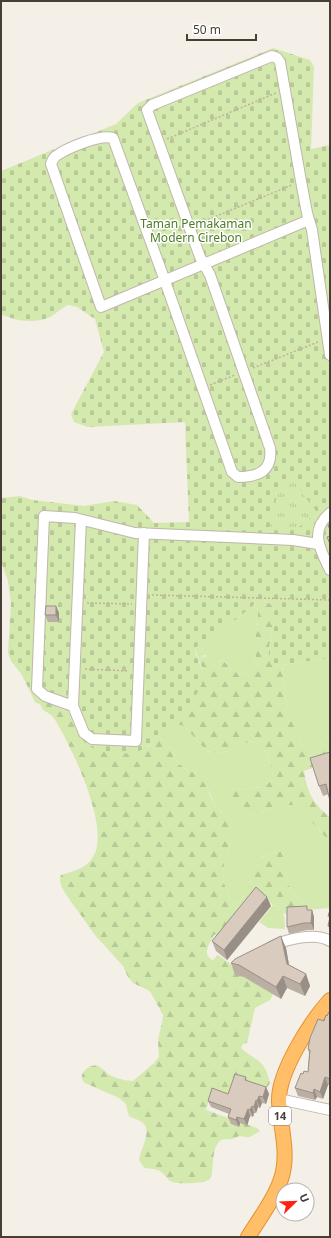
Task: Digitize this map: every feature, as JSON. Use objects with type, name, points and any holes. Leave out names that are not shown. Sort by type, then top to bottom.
[{"type":"highway","name":"14","points":[[248,1237],[278,1189],[282,1176],[284,1154],[279,1099],[285,1073],[294,1052],[320,1011],[330,1000]]},
{"type":"street","points":[[309,220],[204,264],[165,280],[101,307],[51,164],[56,156],[74,146],[101,137],[113,138],[165,280],[232,472],[238,477],[256,475],[266,469],[270,462],[270,448],[210,276],[204,264],[189,228],[148,114],[149,107],[152,105],[272,56],[277,58],[280,62],[301,181],[312,230],[330,355]]},
{"type":"street","points":[[330,513],[321,522],[318,531],[318,544],[330,570]]},
{"type":"street","points":[[73,706],[45,696],[37,689],[44,516],[81,520],[135,533],[302,540],[318,544]]},
{"type":"street","points":[[81,520],[73,706],[84,733],[92,739],[136,741],[144,533]]},
{"type":"street","points":[[260,954],[273,946],[295,938],[316,937],[330,941]]},
{"type":"street","points":[[279,1099],[330,1110]]},
{"type":"path","points":[[158,142],[285,89]]},
{"type":"path","points":[[189,228],[301,181]]},
{"type":"path","points":[[203,388],[328,338]]},
{"type":"path","points":[[78,602],[142,600],[330,600]]},
{"type":"path","points":[[75,669],[139,671]]},
{"type":"green space","name":"Taman Pemakaman Modern Cirebon","points":[[273,48],[310,60],[314,67],[311,149],[330,145],[330,658],[275,666],[269,655],[274,611],[272,605],[266,602],[256,603],[225,628],[195,648],[195,652],[203,671],[203,680],[194,698],[177,719],[158,738],[141,750],[123,754],[109,753],[91,747],[84,741],[70,714],[44,700],[40,701],[41,705],[35,702],[22,675],[11,661],[8,653],[11,603],[8,581],[1,561],[1,498],[20,496],[32,500],[84,506],[114,501],[137,505],[154,523],[189,522],[185,422],[88,427],[74,422],[71,414],[104,352],[95,319],[77,307],[68,305],[50,317],[32,321],[19,320],[1,314],[1,171],[116,124],[138,103]]},
{"type":"green space","points":[[292,473],[303,494],[316,511],[302,525],[291,530],[285,531],[271,528],[274,506],[279,490],[287,477]]},
{"type":"green space","points":[[262,601],[269,603],[273,608],[275,615],[269,656],[275,666],[282,665],[284,690],[289,713],[302,745],[315,748],[326,738],[330,737],[330,762],[304,771],[307,785],[312,797],[319,807],[330,817],[330,845],[328,840],[300,808],[292,805],[283,805],[246,816],[231,808],[228,797],[235,790],[265,787],[273,778],[271,764],[262,746],[251,741],[229,751],[216,753],[207,751],[184,726],[173,723],[191,702],[200,685],[202,667],[198,659],[204,656],[209,656],[219,662],[224,661],[238,674],[248,672],[253,665],[256,656],[258,612],[254,604]]},
{"type":"green space","points":[[254,604],[258,612],[256,656],[253,665],[248,672],[238,674],[230,668],[225,661],[219,662],[205,655],[198,659],[195,648],[225,628]]},
{"type":"green space","points":[[330,658],[330,737],[326,738],[315,748],[302,745],[289,713],[284,690],[282,665]]},
{"type":"green space","points":[[41,700],[65,710],[110,753],[125,753],[149,746],[158,737],[167,743],[179,764],[187,770],[195,773],[205,784],[215,806],[222,812],[230,827],[232,839],[224,863],[223,880],[230,900],[237,903],[245,895],[251,878],[250,868],[257,860],[264,856],[281,851],[285,860],[285,872],[288,884],[305,910],[284,914],[278,906],[273,905],[260,893],[222,933],[214,935],[209,945],[207,952],[209,958],[213,960],[218,955],[273,994],[270,1000],[255,1008],[247,1043],[243,1044],[241,1048],[263,1065],[270,1083],[266,1089],[229,1099],[212,1092],[206,1110],[257,1128],[260,1131],[249,1137],[239,1136],[233,1139],[221,1140],[215,1149],[211,1176],[207,1181],[175,1183],[170,1181],[160,1171],[143,1166],[139,1159],[146,1135],[145,1126],[141,1122],[129,1116],[126,1104],[119,1098],[85,1083],[82,1078],[86,1069],[91,1066],[98,1066],[114,1077],[133,1081],[159,1057],[158,1040],[163,1015],[151,993],[133,983],[128,977],[123,966],[95,935],[65,893],[61,884],[61,875],[83,867],[93,857],[97,844],[97,828],[94,810],[80,771],[65,737],[55,720],[42,708]]},
{"type":"green space","points":[[173,723],[184,726],[207,751],[216,753],[229,751],[251,741],[262,746],[271,764],[273,778],[265,787],[235,790],[246,816],[283,805],[292,805],[300,808],[328,840],[330,845],[330,908],[305,910],[288,884],[285,872],[285,860],[281,851],[263,856],[250,868],[251,878],[245,895],[237,903],[230,900],[223,880],[224,863],[232,839],[222,812],[215,806],[210,793],[195,773],[187,770],[179,764],[167,743],[158,737]]},
{"type":"green space","points":[[273,905],[280,908],[284,914],[285,929],[268,928],[259,922]]},
{"type":"building","points":[[330,536],[330,544],[327,537]]},
{"type":"building","points":[[46,606],[56,606],[56,615],[45,615]]},
{"type":"building","points":[[330,752],[330,801],[326,784],[319,786],[310,758]]},
{"type":"building","points":[[256,887],[267,897],[224,950],[212,941]]},
{"type":"building","points":[[307,906],[307,910],[312,910],[311,923],[287,927],[287,907]]},
{"type":"building","points":[[281,936],[287,964],[306,974],[300,984],[283,976],[276,987],[239,965],[231,963],[235,959]]},
{"type":"building","points":[[329,1012],[330,1079],[325,1077],[320,1092],[314,1089],[313,1093],[295,1088],[301,1073],[303,1074],[304,1071],[308,1072],[310,1050],[308,1049],[310,1038],[318,1019],[324,1021]]},
{"type":"building","points":[[235,1074],[246,1077],[245,1080],[266,1087],[263,1097],[259,1096],[254,1107],[252,1106],[250,1110],[248,1109],[244,1119],[237,1117],[236,1120],[228,1117],[231,1109],[208,1101],[212,1088],[228,1094]]}]
